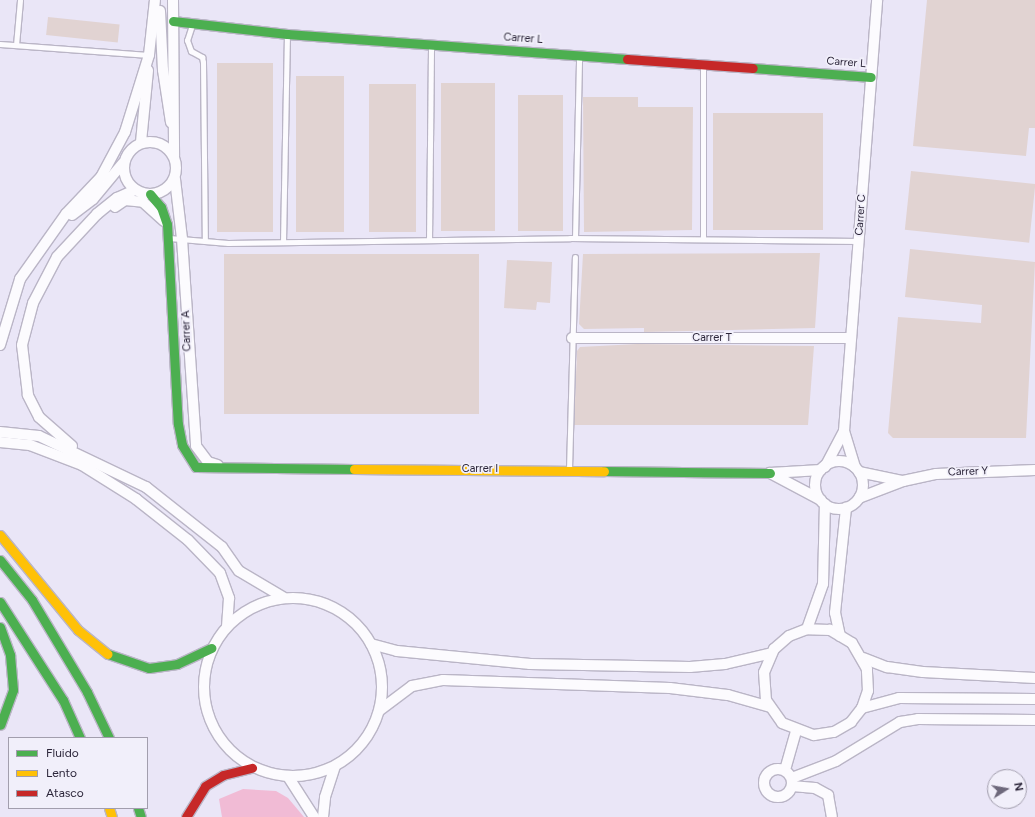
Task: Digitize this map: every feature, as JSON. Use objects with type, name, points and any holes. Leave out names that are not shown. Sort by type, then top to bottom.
[{"type":"main road","name":"Carrer L","points":[[173,22],[287,34],[871,77]]},
{"type":"main road","points":[[150,194],[161,208],[167,224],[169,238]]},
{"type":"main road","name":"Carrer I","points":[[169,238],[178,424],[191,462],[196,467],[770,473]]},
{"type":"main road","points":[[0,535],[78,630],[113,658],[149,668],[177,664],[211,648]]},
{"type":"main road","points":[[0,560],[32,600],[88,692],[109,737]]},
{"type":"main road","points":[[0,602],[63,700],[80,737]]},
{"type":"main road","points":[[0,627],[10,655],[13,690],[0,725]]},
{"type":"main road","points":[[186,817],[205,786],[223,776],[252,768]]},
{"type":"street","points":[[0,345],[20,278],[42,244],[101,176],[125,132],[148,57],[156,0]]},
{"type":"street","points":[[156,0],[167,108],[173,130]]},
{"type":"street","points":[[125,159],[127,181],[135,190],[150,194],[168,187],[174,179],[173,0]]},
{"type":"street","name":"Carrer C","points":[[857,469],[844,431],[877,0]]},
{"type":"street","points":[[42,244],[93,199],[120,170],[125,159],[141,142],[149,82],[148,57]]},
{"type":"street","points":[[141,142],[160,143],[174,156]]},
{"type":"street","name":"Carrer A","points":[[174,179],[182,239],[196,446],[208,462],[224,467]]},
{"type":"street","points":[[78,451],[39,417],[23,372],[22,345],[33,303],[57,257],[97,214],[117,198],[135,190]]},
{"type":"street","points":[[97,214],[125,200],[143,202],[167,224]]},
{"type":"street","name":"Carrer T","points":[[572,338],[851,338]]},
{"type":"street","name":"Carrer C","points":[[823,468],[844,431]]},
{"type":"street","points":[[0,432],[39,436],[78,451],[146,487],[222,547],[239,571],[283,597]]},
{"type":"street","points":[[0,442],[30,445],[82,465],[136,498],[188,540],[220,573],[229,598],[227,626]]},
{"type":"street","points":[[807,629],[823,584],[827,539],[823,502],[816,487],[823,468],[838,462],[857,469],[862,485],[860,498],[846,508],[835,613],[840,636]]},
{"type":"street","name":"Carrer I","points":[[770,473],[823,468]]},
{"type":"street","name":"Carrer Y","points":[[857,469],[903,481]]},
{"type":"street","name":"Carrer Y","points":[[860,498],[903,481],[936,474],[1035,470]]},
{"type":"street","name":"Carrer I","points":[[770,473],[823,502]]},
{"type":"street","points":[[823,502],[846,508]]},
{"type":"street","points":[[283,597],[318,601],[349,617],[371,644],[382,676],[380,710],[363,743],[335,767],[313,775],[289,778],[252,768],[224,746],[207,716],[203,682],[211,648],[227,626],[252,606],[283,597]]},
{"type":"street","points":[[807,629],[830,630],[840,636],[852,642],[863,658],[868,669],[868,691],[862,708],[851,722],[834,732],[814,735],[796,731],[782,723],[770,707],[764,691],[764,672],[772,653],[789,636],[807,629]]},
{"type":"street","points":[[371,644],[397,652],[537,664],[690,667],[725,664],[772,653]]},
{"type":"street","points":[[863,658],[886,667],[923,672],[1035,678]]},
{"type":"street","points":[[380,710],[412,686],[443,680],[670,688],[728,695],[770,707]]},
{"type":"street","points":[[862,708],[899,698],[932,696],[1035,699]]},
{"type":"street","points":[[790,778],[836,761],[900,722],[918,719],[1035,720]]},
{"type":"street","points":[[790,778],[796,731]]},
{"type":"street","points":[[323,817],[325,797],[335,767]]},
{"type":"street","points":[[289,778],[314,817]]},
{"type":"street","points":[[790,778],[828,794],[832,817]]},
{"type":"lane","points":[[16,45],[20,0]]},
{"type":"lane","points":[[193,24],[187,40],[191,51],[202,57],[203,62],[205,241]]},
{"type":"lane","points":[[283,242],[287,34]]},
{"type":"lane","points":[[0,44],[148,57]]},
{"type":"lane","points":[[430,240],[431,44]]},
{"type":"lane","points":[[575,238],[579,55]]},
{"type":"lane","points":[[703,64],[703,239]]},
{"type":"lane","points":[[169,238],[205,241],[283,242],[575,238],[858,241]]},
{"type":"lane","points":[[568,470],[575,256]]},
{"type":"shaded area","points":[[243,789],[276,791],[288,798],[304,817],[222,817],[219,799]]},
{"type":"building","points":[[927,0],[1035,0],[1035,128],[1029,128],[1026,156],[913,146]]},
{"type":"building","points":[[48,17],[120,25],[118,42],[46,35]]},
{"type":"building","points":[[217,63],[273,63],[273,232],[217,232]]},
{"type":"building","points":[[296,76],[344,76],[344,232],[296,232]]},
{"type":"building","points":[[441,83],[495,83],[495,231],[441,231]]},
{"type":"building","points":[[369,84],[416,84],[416,232],[369,232]]},
{"type":"building","points":[[518,95],[563,95],[563,231],[518,231]]},
{"type":"building","points":[[583,97],[638,97],[638,107],[693,107],[692,230],[584,232]]},
{"type":"building","points":[[713,113],[823,113],[823,230],[713,230]]},
{"type":"building","points":[[911,171],[1035,184],[1029,243],[905,230]]},
{"type":"building","points":[[910,249],[1035,262],[1026,438],[893,438],[888,433],[898,317],[981,323],[982,305],[905,297]]},
{"type":"building","points":[[820,253],[815,328],[644,332],[644,328],[584,329],[579,324],[583,254]]},
{"type":"building","points":[[224,254],[479,254],[479,414],[224,414]]},
{"type":"building","points":[[507,260],[552,262],[550,303],[537,302],[536,310],[504,308]]},
{"type":"building","points":[[637,344],[814,346],[808,425],[574,425],[577,351],[580,347]]},
{"type":"traffic: fast","points":[[173,21],[287,34],[627,59]]},
{"type":"traffic: fast","points":[[753,68],[871,77]]},
{"type":"traffic: fast","points":[[150,194],[161,207],[167,224],[178,424],[182,445],[196,467],[354,469]]},
{"type":"traffic: fast","points":[[604,471],[770,473]]},
{"type":"traffic: fast","points":[[0,560],[32,600],[87,692],[109,737]]},
{"type":"traffic: fast","points":[[0,602],[63,700],[80,737]]},
{"type":"traffic: fast","points":[[0,627],[10,655],[13,690],[0,725]]},
{"type":"traffic: fast","points":[[108,654],[149,668],[177,664],[211,648]]},
{"type":"traffic: fast","points":[[138,809],[141,817]]},
{"type":"traffic: slow","points":[[354,469],[604,471]]},
{"type":"traffic: slow","points":[[0,535],[78,630],[108,654]]},
{"type":"traffic: slow","points":[[109,809],[112,817]]},
{"type":"traffic: jam","points":[[627,59],[753,68]]},
{"type":"traffic: jam","points":[[186,817],[205,786],[223,775],[252,768]]}]
